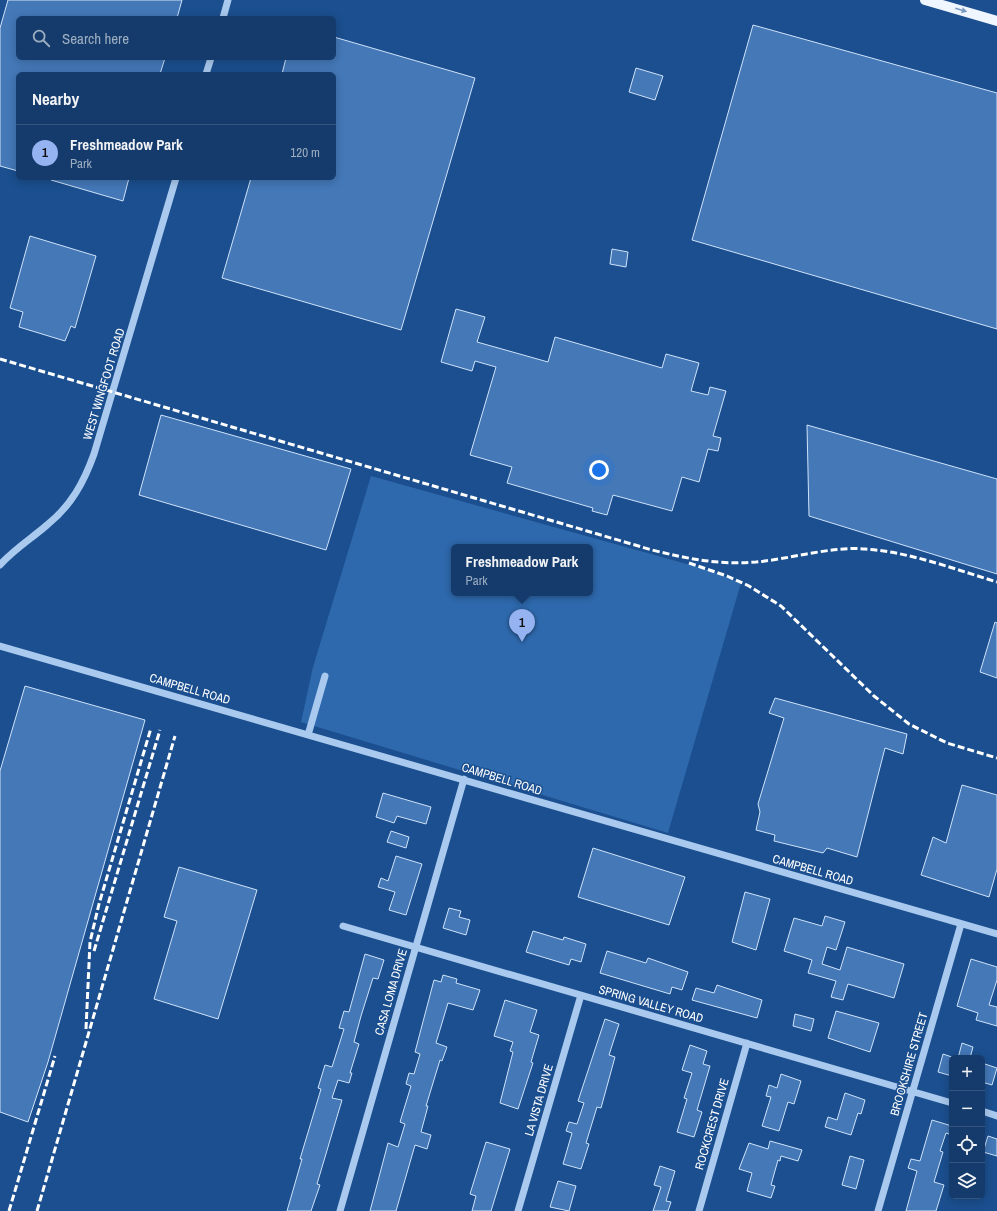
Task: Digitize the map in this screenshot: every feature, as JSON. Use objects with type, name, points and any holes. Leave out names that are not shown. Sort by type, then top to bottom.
[{"type":"main road","points":[[925,0],[997,21]]},
{"type":"street","points":[[224,16],[228,0]]},
{"type":"street","points":[[207,72],[210,60]]},
{"type":"street","name":"WEST WINGFOOT ROAD","points":[[0,565],[18,546],[57,516],[83,483],[98,440],[175,180]]},
{"type":"street","name":"CAMPBELL ROAD","points":[[0,646],[464,779],[667,840],[997,934]]},
{"type":"street","points":[[308,734],[325,676]]},
{"type":"street","name":"CASA LOMA DRIVE","points":[[340,1211],[464,779]]},
{"type":"street","name":"BROOKSHIRE STREET","points":[[878,1211],[914,1091],[961,924]]},
{"type":"street","name":"SPRING VALLEY ROAD","points":[[343,926],[949,1101]]},
{"type":"street","name":"LA VISTA DRIVE","points":[[518,1211],[581,995]]},
{"type":"street","name":"ROCKCREST DRIVE","points":[[699,1211],[747,1043]]},
{"type":"street","points":[[985,1112],[997,1116]]},
{"type":"shaded area","points":[[371,476],[712,571],[741,583],[668,833],[301,722],[313,667]]},
{"type":"building","points":[[8,0],[182,0],[178,16],[16,16],[16,60],[164,60],[161,72],[16,72],[16,170],[0,166],[0,28]]},
{"type":"building","points":[[753,25],[997,93],[997,329],[692,240]]},
{"type":"building","points":[[336,38],[475,78],[401,330],[222,278],[250,180],[336,180],[336,72],[282,72],[286,60],[336,60]]},
{"type":"building","points":[[636,68],[663,76],[655,100],[629,92]]},
{"type":"building","points":[[51,180],[128,180],[123,201]]},
{"type":"building","points":[[30,236],[96,256],[75,328],[71,326],[65,341],[19,327],[23,312],[10,308]]},
{"type":"building","points":[[612,249],[628,252],[626,267],[610,264]]},
{"type":"building","points":[[456,309],[485,317],[477,342],[548,362],[555,337],[662,368],[666,354],[699,363],[691,391],[708,395],[710,387],[726,391],[713,436],[721,438],[718,451],[708,449],[699,482],[682,477],[672,511],[613,495],[607,515],[592,511],[593,508],[507,483],[512,467],[470,455],[496,367],[475,361],[472,371],[441,362]]},
{"type":"building","points":[[161,415],[351,469],[326,550],[139,495]]},
{"type":"building","points":[[807,425],[997,479],[997,574],[809,516]]},
{"type":"building","points":[[995,622],[997,623],[997,678],[980,672]]},
{"type":"building","points":[[25,686],[145,720],[48,1062],[28,1122],[0,1112],[0,771]]},
{"type":"building","points":[[775,698],[907,734],[903,754],[885,748],[857,857],[827,848],[823,853],[774,841],[775,835],[756,830],[760,812],[758,804],[784,718],[769,713]]},
{"type":"building","points":[[962,785],[997,795],[997,869],[989,897],[921,875],[933,837],[946,843]]},
{"type":"building","points":[[383,793],[431,807],[426,824],[397,816],[394,823],[376,817]]},
{"type":"building","points":[[391,831],[409,837],[406,848],[387,842]]},
{"type":"building","points":[[593,848],[685,877],[669,925],[578,897]]},
{"type":"building","points":[[396,856],[422,864],[406,915],[389,910],[395,892],[378,887],[381,878],[388,881]]},
{"type":"building","points":[[179,867],[257,890],[218,1019],[154,999],[177,921],[164,917]]},
{"type":"building","points":[[745,892],[770,899],[756,950],[732,942]]},
{"type":"building","points":[[449,908],[461,911],[459,917],[470,920],[466,935],[443,928]]},
{"type":"building","points":[[825,916],[845,922],[836,950],[827,947],[822,964],[840,970],[847,947],[904,964],[894,998],[848,984],[843,1000],[831,997],[836,981],[808,973],[812,960],[784,951],[794,918],[822,926]]},
{"type":"building","points":[[533,931],[563,940],[564,937],[586,944],[581,962],[571,959],[569,965],[526,952]]},
{"type":"building","points":[[607,951],[646,963],[648,958],[688,972],[682,990],[672,987],[670,994],[600,973]]},
{"type":"building","points":[[365,954],[384,960],[378,979],[373,978],[361,1016],[354,1042],[359,1044],[350,1073],[352,1073],[349,1083],[338,1080],[332,1098],[342,1100],[317,1184],[320,1185],[311,1211],[287,1211],[302,1159],[300,1159],[321,1089],[318,1088],[325,1065],[332,1067],[344,1029],[339,1028],[344,1011],[349,1012]]},
{"type":"building","points":[[971,959],[997,967],[997,980],[989,1005],[997,1007],[997,1026],[976,1020],[978,1013],[957,1006]]},
{"type":"building","points":[[443,975],[457,979],[456,983],[480,990],[473,1010],[448,1003],[436,1043],[447,1047],[442,1061],[440,1060],[426,1106],[428,1106],[421,1132],[431,1135],[427,1149],[415,1145],[396,1211],[370,1211],[388,1143],[398,1147],[405,1124],[400,1122],[411,1086],[406,1084],[409,1073],[414,1074],[420,1054],[415,1052],[434,980],[441,982]]},
{"type":"building","points":[[717,985],[762,1000],[757,1018],[692,1000],[696,988],[714,993]]},
{"type":"building","points":[[505,1000],[537,1010],[530,1032],[539,1035],[531,1062],[533,1063],[518,1109],[500,1103],[513,1052],[510,1051],[513,1042],[494,1036]]},
{"type":"building","points":[[836,1011],[879,1023],[870,1052],[828,1038]]},
{"type":"building","points":[[795,1014],[814,1019],[811,1031],[793,1026]]},
{"type":"building","points":[[605,1019],[619,1024],[609,1055],[615,1057],[601,1108],[597,1107],[586,1143],[589,1144],[581,1169],[563,1164],[572,1133],[566,1131],[569,1122],[577,1124],[584,1103],[578,1101]]},
{"type":"building","points":[[962,1043],[973,1047],[971,1055],[959,1055]]},
{"type":"building","points":[[690,1045],[707,1051],[703,1064],[710,1066],[697,1110],[702,1112],[694,1137],[677,1132],[687,1099],[684,1098],[692,1073],[682,1070]]},
{"type":"building","points":[[943,1054],[949,1056],[949,1075],[938,1072]]},
{"type":"building","points":[[985,1064],[997,1068],[992,1085],[985,1083]]},
{"type":"building","points":[[781,1074],[801,1081],[794,1104],[788,1102],[779,1131],[762,1126],[771,1097],[766,1096],[769,1085],[777,1088]]},
{"type":"building","points":[[845,1093],[865,1100],[861,1114],[858,1113],[851,1135],[825,1127],[828,1117],[837,1120]]},
{"type":"building","points":[[932,1120],[949,1125],[949,1134],[946,1133],[940,1151],[943,1152],[934,1182],[944,1185],[936,1211],[906,1211],[917,1171],[908,1168],[911,1159],[920,1161]]},
{"type":"building","points":[[988,1136],[997,1139],[997,1156],[985,1153],[985,1146]]},
{"type":"building","points":[[770,1141],[802,1150],[798,1161],[781,1156],[780,1161],[778,1160],[771,1185],[775,1186],[771,1198],[747,1191],[752,1173],[739,1169],[749,1143],[768,1149]]},
{"type":"building","points":[[486,1142],[510,1149],[491,1211],[472,1211],[476,1196],[470,1194]]},
{"type":"building","points":[[850,1156],[864,1160],[856,1189],[842,1185]]},
{"type":"building","points":[[660,1166],[675,1171],[666,1201],[671,1202],[668,1211],[653,1211],[661,1187],[654,1185]]},
{"type":"building","points":[[558,1181],[576,1186],[569,1211],[550,1207]]},
{"type":"railway","points":[[0,359],[652,550],[691,559],[742,563],[839,549],[865,549],[915,557],[997,582]]},
{"type":"railway","points":[[689,563],[727,576],[749,586],[781,606],[874,696],[909,724],[947,743],[997,758]]},
{"type":"railway","points":[[86,1029],[90,942],[99,904],[151,728]]},
{"type":"railway","points":[[94,951],[160,730]]},
{"type":"railway","points":[[37,1211],[175,736]]},
{"type":"railway","points":[[9,1211],[55,1056]]},
{"type":"place","name":"Freshmeadow Park","points":[[522,642]]}]
